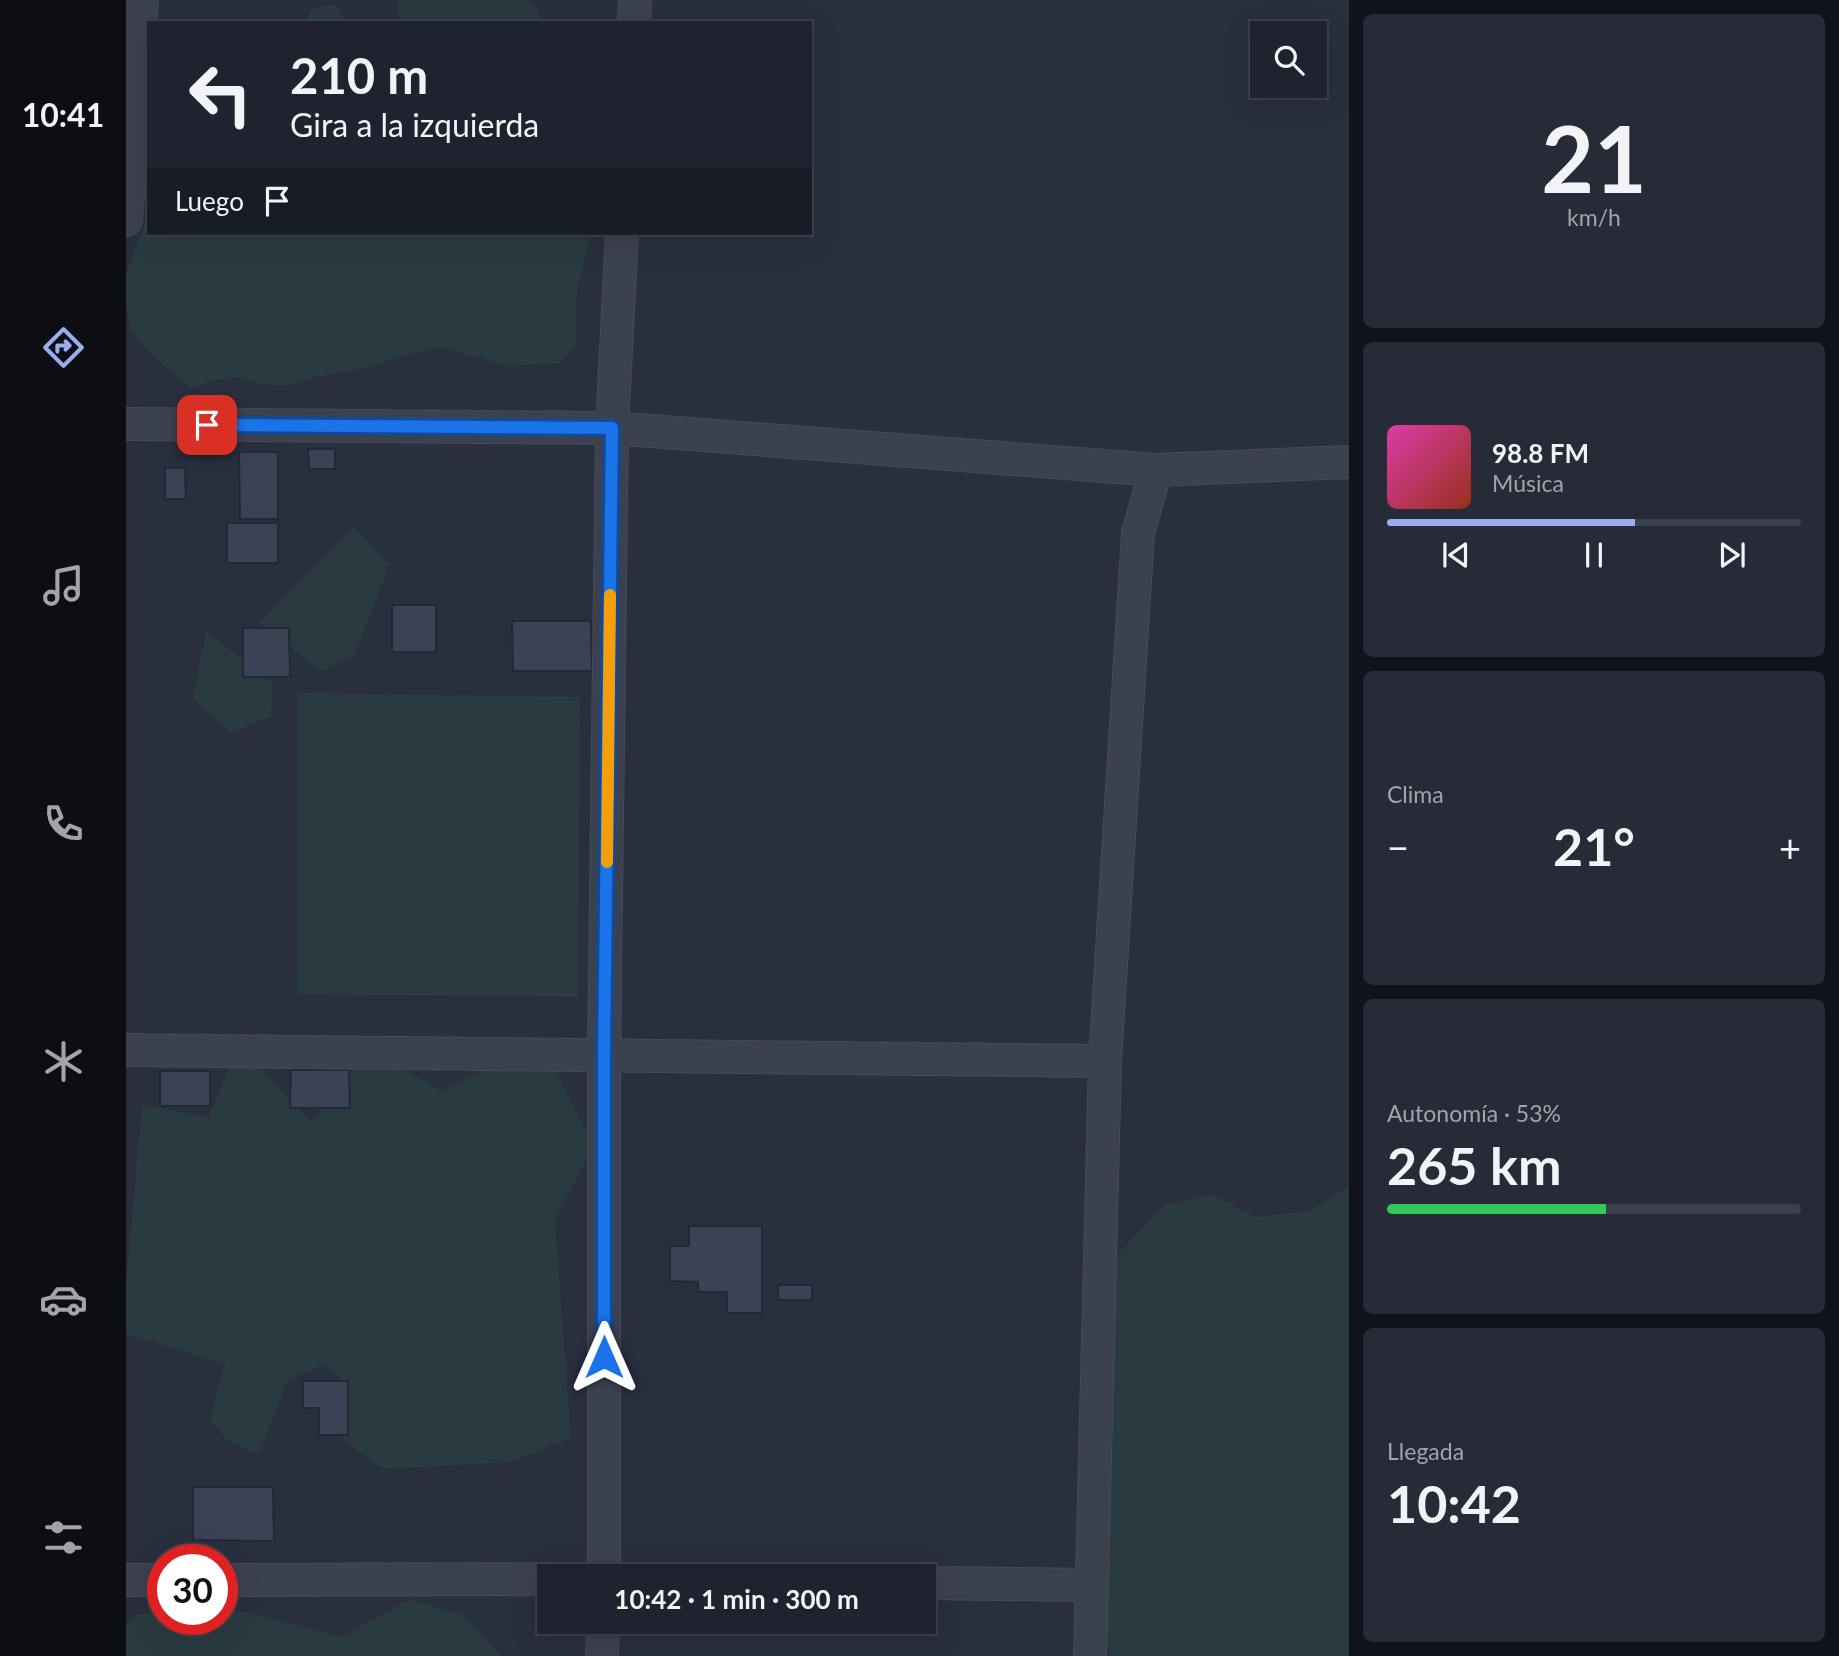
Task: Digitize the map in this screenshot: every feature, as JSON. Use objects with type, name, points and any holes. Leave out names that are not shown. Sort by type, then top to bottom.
[{"type":"street","points":[[126,220],[142,0]]},
{"type":"street","points":[[634,21],[635,0]]},
{"type":"street","points":[[604,1564],[604,1055],[612,428],[622,235]]},
{"type":"street","points":[[126,424],[612,428],[1156,470],[1349,462]]},
{"type":"street","points":[[1090,1656],[1105,1061],[1138,533],[1156,470]]},
{"type":"street","points":[[126,1050],[1105,1061]]},
{"type":"street","points":[[238,1580],[537,1579]]},
{"type":"street","points":[[126,1580],[147,1580]]},
{"type":"street","points":[[936,1583],[1091,1585]]},
{"type":"street","points":[[602,1656],[603,1634]]},
{"type":"shaded area","points":[[399,0],[527,0],[536,7],[543,21],[398,21]]},
{"type":"shaded area","points":[[335,4],[345,21],[306,21],[312,9]]},
{"type":"shaded area","points":[[147,217],[147,235],[591,235],[577,291],[576,345],[560,363],[509,366],[440,347],[367,368],[314,377],[291,385],[266,385],[239,377],[215,380],[191,388],[143,347],[130,326],[126,303],[126,275]]},
{"type":"shaded area","points":[[354,527],[389,565],[355,655],[321,671],[259,623]]},
{"type":"shaded area","points":[[206,631],[272,683],[271,716],[231,733],[193,699]]},
{"type":"shaded area","points":[[298,693],[580,697],[578,997],[297,994]]},
{"type":"shaded area","points":[[237,1045],[311,1122],[370,1049],[441,1091],[499,1062],[554,1066],[593,1147],[555,1219],[571,1438],[510,1462],[383,1469],[343,1440],[341,1379],[322,1365],[287,1381],[259,1455],[225,1438],[210,1419],[225,1364],[126,1334],[126,1287],[142,1104],[209,1118]]},
{"type":"shaded area","points":[[1349,1187],[1349,1656],[1113,1656],[1100,1632],[1080,1383],[1094,1280],[1164,1205],[1211,1194],[1255,1217],[1309,1211]]},
{"type":"shaded area","points":[[409,1600],[464,1615],[501,1656],[126,1656],[126,1624],[136,1614],[147,1614],[147,1635],[238,1635],[238,1612],[245,1612],[341,1637]]},
{"type":"building","points":[[308,449],[335,449],[335,469],[309,469]]},
{"type":"building","points":[[239,452],[278,452],[278,519],[240,519]]},
{"type":"building","points":[[165,468],[185,468],[186,499],[165,499]]},
{"type":"building","points":[[227,523],[278,523],[278,563],[227,563]]},
{"type":"building","points":[[392,605],[436,605],[436,652],[392,652]]},
{"type":"building","points":[[512,621],[591,621],[592,671],[513,671]]},
{"type":"building","points":[[243,628],[289,628],[290,677],[243,677]]},
{"type":"building","points":[[291,1070],[349,1070],[350,1108],[290,1108]]},
{"type":"building","points":[[160,1071],[210,1071],[210,1106],[160,1106]]},
{"type":"building","points":[[689,1226],[762,1226],[762,1313],[727,1313],[727,1292],[698,1292],[698,1282],[670,1281],[670,1246],[689,1246]]},
{"type":"building","points":[[778,1285],[812,1285],[812,1300],[778,1300]]},
{"type":"building","points":[[303,1381],[348,1381],[348,1435],[319,1435],[319,1408],[303,1408]]},
{"type":"building","points":[[193,1487],[273,1487],[274,1541],[193,1540]]},
{"type":"slow traffic","points":[[607,862],[610,595]]},
{"type":"route","points":[[207,425],[612,428],[604,1055],[604,1357]]}]
